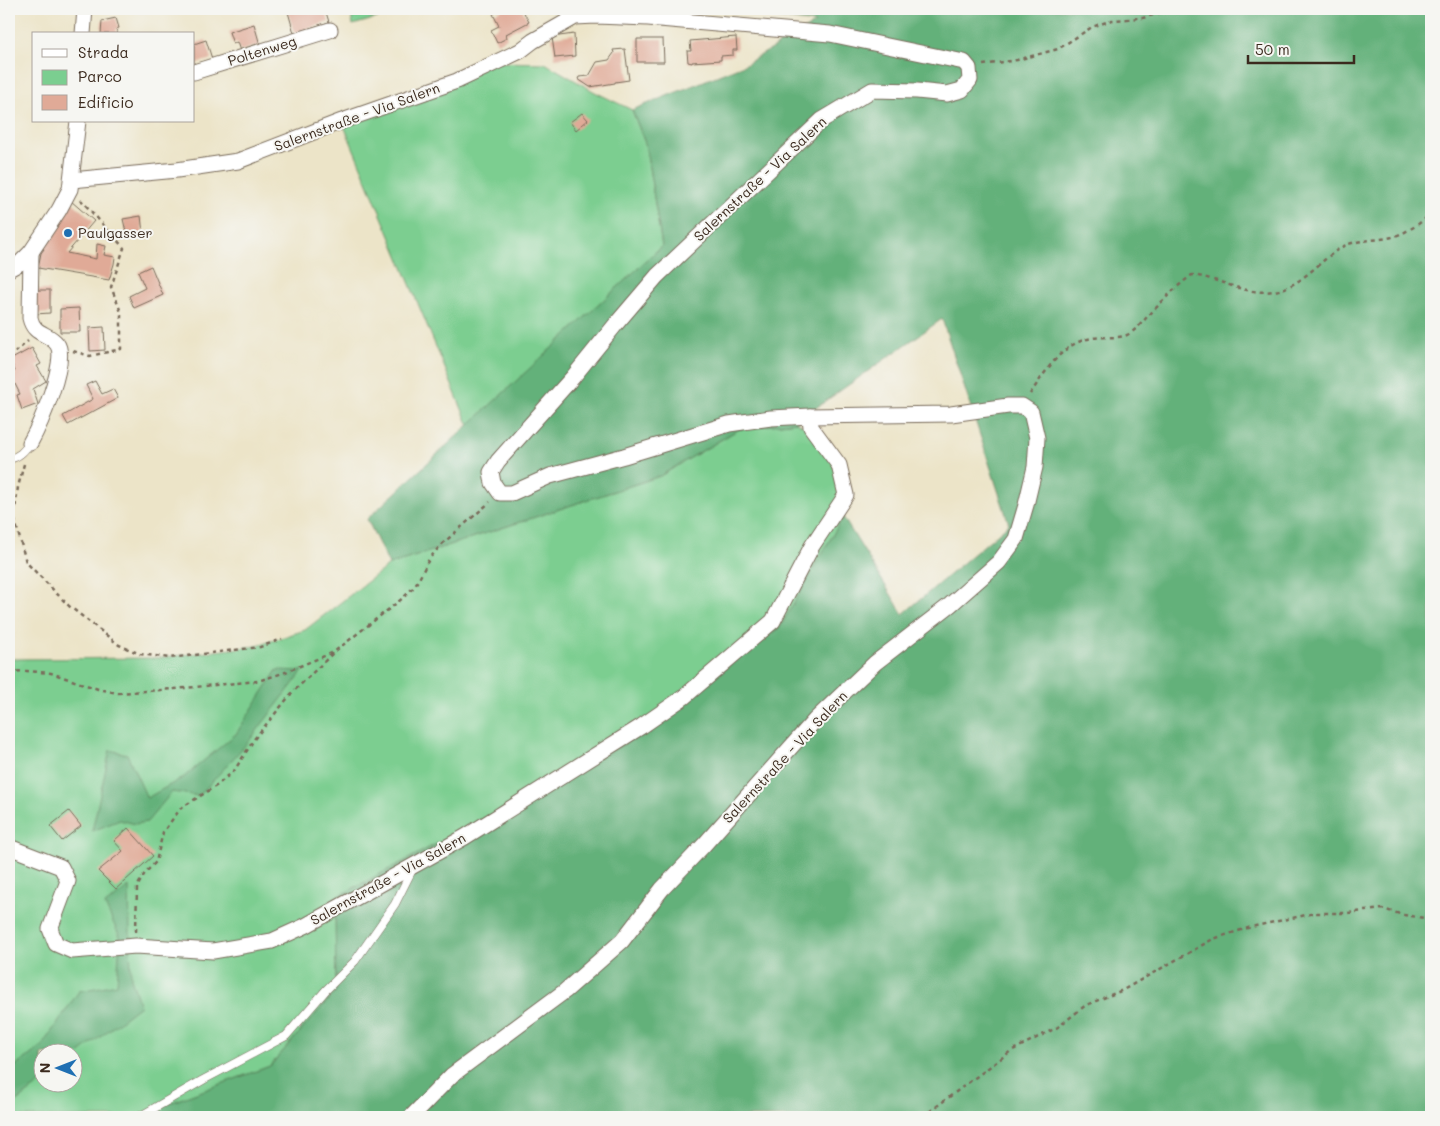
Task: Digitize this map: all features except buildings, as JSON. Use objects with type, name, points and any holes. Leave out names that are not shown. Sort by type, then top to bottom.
[{"type":"street","points":[[84,32],[85,9]]},
{"type":"street","name":"Salernstraße - Via Salern","points":[[71,184],[238,161],[342,121],[457,81],[520,51],[532,41],[575,17],[648,18],[830,34],[964,62],[970,68],[970,80],[962,90],[947,94],[872,90],[822,120],[657,276],[573,377],[498,461],[491,472],[493,483],[500,493]]},
{"type":"street","name":"Poltenweg","points":[[195,72],[330,30]]},
{"type":"street","points":[[9,269],[20,263],[31,252],[59,210],[71,184],[78,122]]},
{"type":"street","points":[[30,443],[40,425],[54,384],[60,354],[60,348],[53,340],[38,332],[31,324],[31,252]]},
{"type":"street","points":[[9,269],[30,280]]},
{"type":"street","points":[[500,493],[512,493],[550,476],[729,424],[771,418],[810,416],[950,414],[1008,406],[1022,406]]},
{"type":"street","name":"Salernstraße - Via Salern","points":[[410,1117],[452,1075],[565,991],[622,942],[662,889],[703,846],[815,720],[875,663],[950,605],[1000,562],[1016,539],[1035,467],[1037,438],[1031,412],[1022,406]]},
{"type":"street","name":"Salernstraße - Via Salern","points":[[9,847],[61,866],[68,880],[50,929],[56,944],[72,951],[136,946],[213,951],[272,942],[305,926],[473,832],[642,726],[684,696],[773,621],[812,546],[846,495],[839,465],[810,427],[810,416]]},
{"type":"lane","points":[[9,459],[16,457],[24,451],[30,443]]},
{"type":"lane","points":[[139,1117],[203,1080],[286,1036],[326,990],[355,961],[395,904],[414,865]]},
{"type":"path","points":[[970,68],[1017,60],[1058,49],[1092,27],[1112,20],[1143,18],[1173,9]]},
{"type":"path","points":[[60,348],[90,356],[121,349],[121,312],[111,287],[124,248],[71,184]]},
{"type":"path","points":[[1022,406],[1057,357],[1070,346],[1085,339],[1104,336],[1118,337],[1128,334],[1181,282],[1192,274],[1205,276],[1256,292],[1273,291],[1288,287],[1304,277],[1341,247],[1355,241],[1393,236],[1412,228],[1431,213]]},
{"type":"path","points":[[9,358],[38,332]]},
{"type":"path","points":[[30,443],[18,487],[14,517],[26,562],[69,606],[120,645],[140,654],[170,658],[180,657],[260,647],[282,639]]},
{"type":"path","points":[[136,946],[137,887],[156,862],[163,832],[181,808],[216,786],[234,771],[255,738],[292,693],[334,652],[403,598],[420,579],[429,560],[440,545],[500,493]]},
{"type":"path","points":[[9,672],[51,673],[98,689],[118,693],[258,681],[334,652]]},
{"type":"path","points":[[906,1117],[929,1112],[1011,1051],[1058,1026],[1086,1005],[1123,990],[1213,939],[1251,927],[1315,913],[1348,913],[1382,909],[1431,919]]},
{"type":"green space","points":[[350,9],[408,9],[353,25]]},
{"type":"green space","points":[[715,9],[1431,9],[1431,1117],[159,1117],[156,1108],[270,1066],[336,991],[335,898],[624,744],[780,627],[843,517],[903,614],[1009,524],[942,319],[796,422],[739,429],[660,476],[389,565],[367,519],[662,246],[645,143],[632,110],[746,64],[815,23]]},
{"type":"green space","points":[[497,62],[545,63],[595,92],[632,110],[645,143],[662,246],[469,426],[342,121]]},
{"type":"green space","points":[[796,422],[813,431],[834,462],[843,517],[781,627],[624,744],[335,898],[336,991],[270,1066],[157,1108],[159,1117],[9,1117],[9,659],[159,658],[256,646],[305,630],[389,565],[660,476],[739,429]]},
{"type":"green space","points":[[277,670],[303,671],[249,741],[199,796],[172,792],[147,822],[135,824],[120,820],[92,831],[110,750],[127,754],[147,798],[184,777],[236,734]]},
{"type":"green space","points":[[129,887],[131,978],[140,1006],[82,1051],[82,1044],[43,1044],[79,991],[117,984],[120,937],[105,905]]},
{"type":"green space","points":[[32,1054],[32,1090],[9,1108],[9,1071]]},
{"type":"place","name":"Paulgasser","points":[[68,233]]}]
